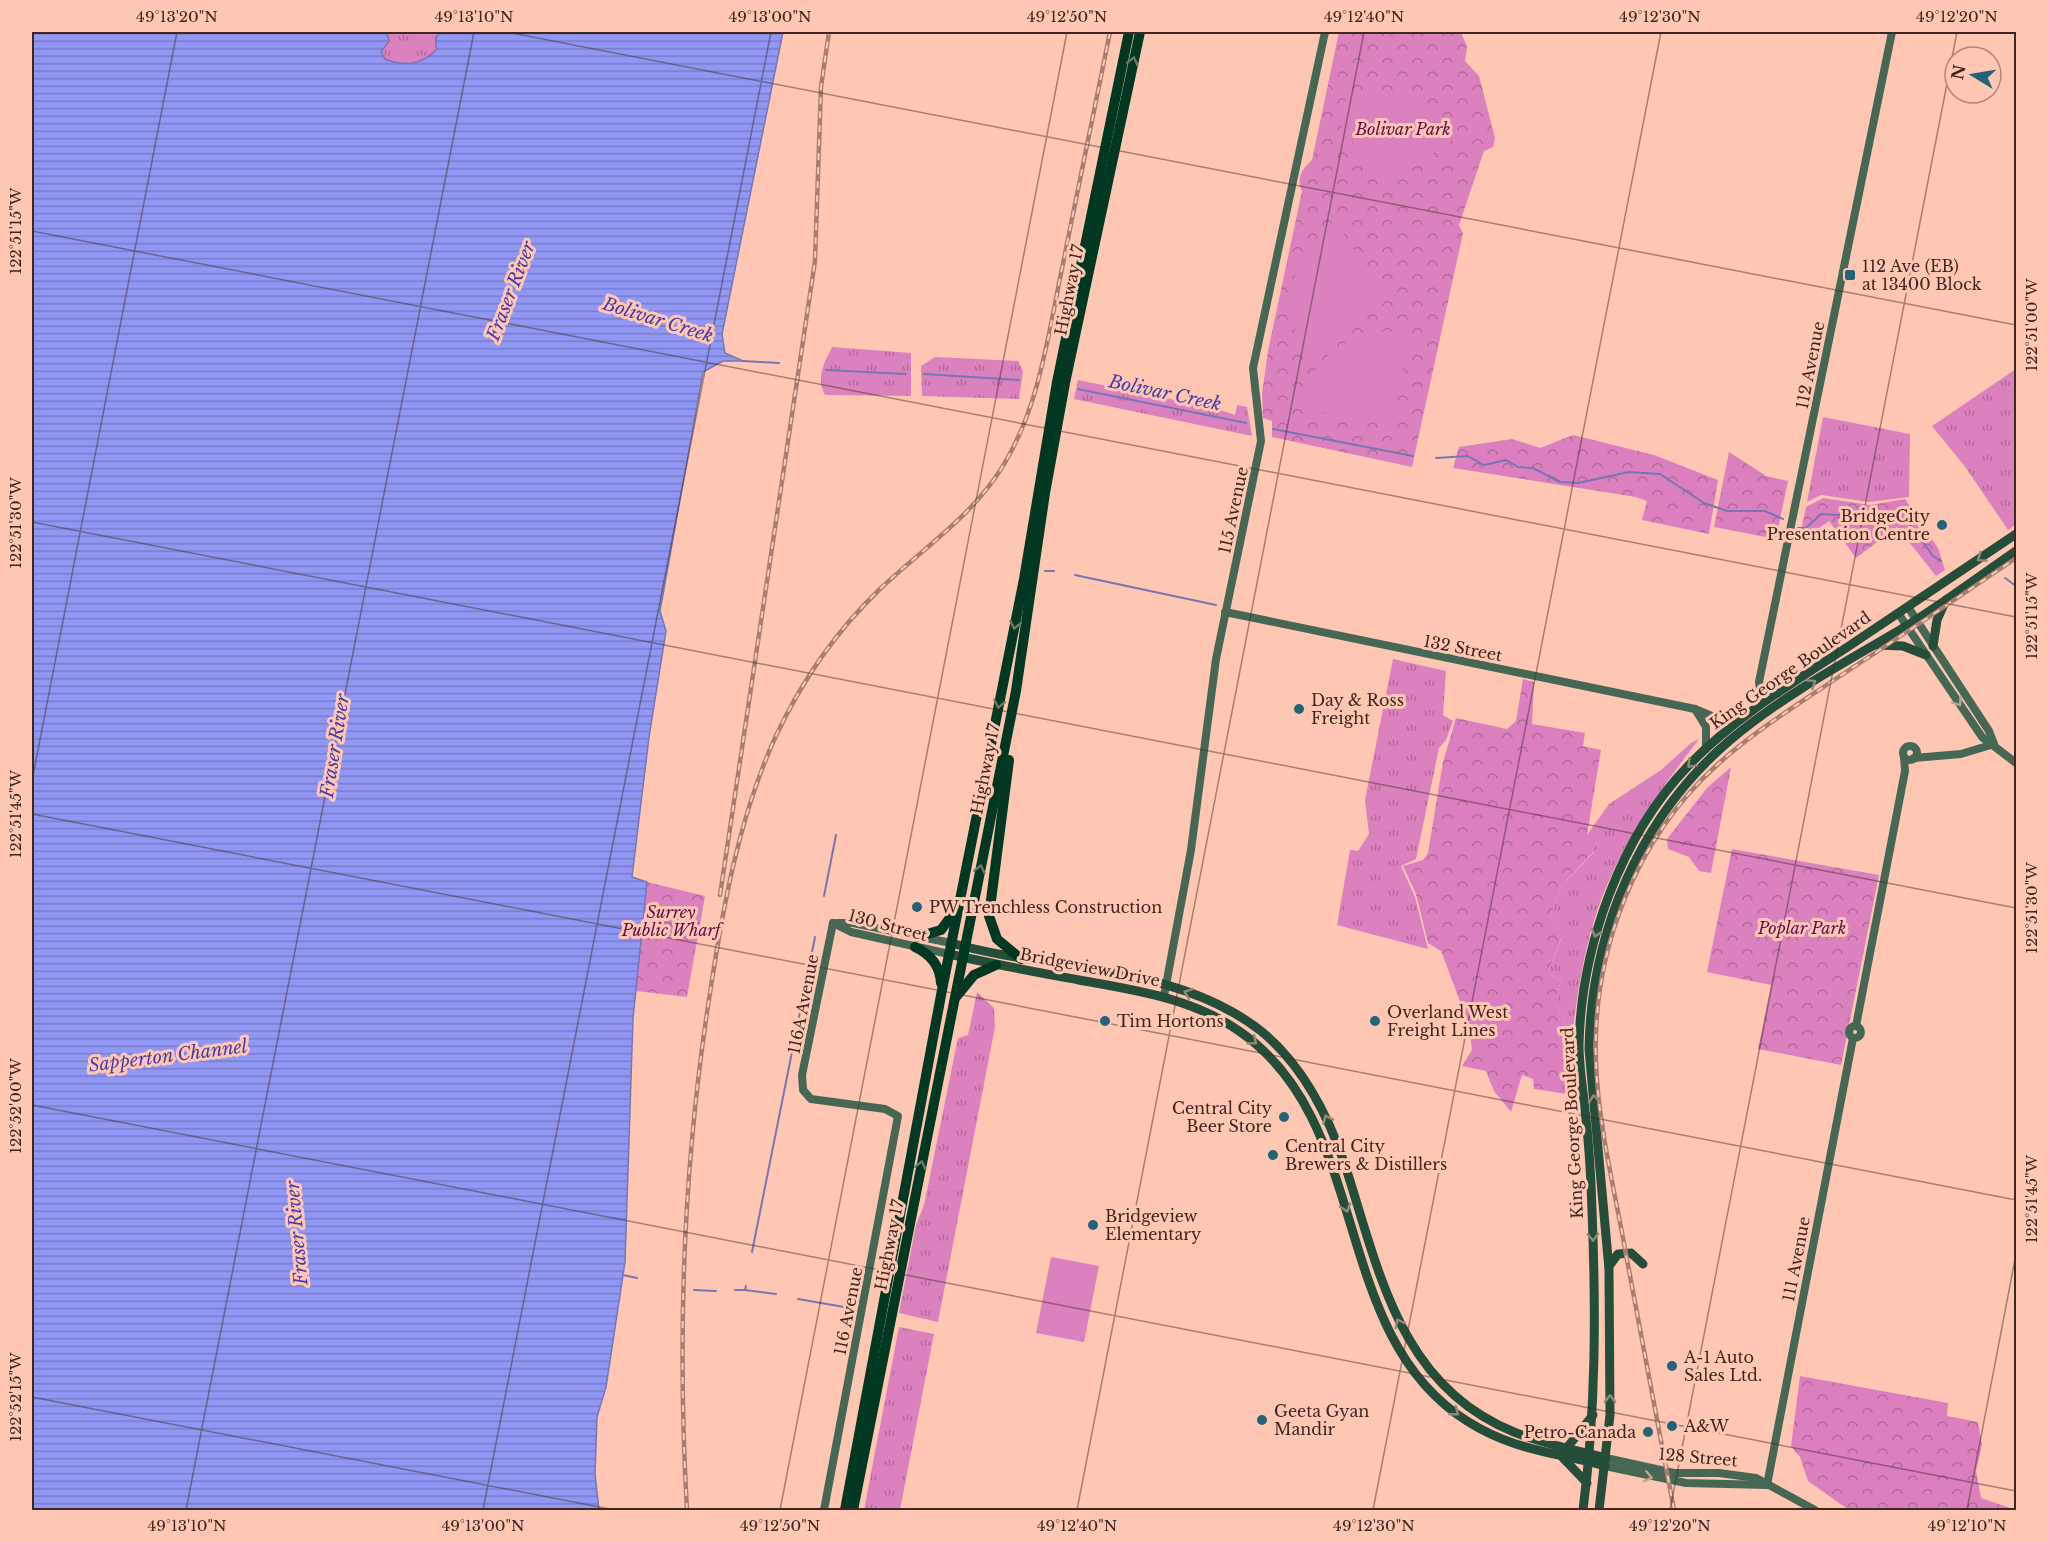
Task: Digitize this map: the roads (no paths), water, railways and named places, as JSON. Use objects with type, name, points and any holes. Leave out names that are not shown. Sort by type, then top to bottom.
[{"type":"highway","name":"Highway 17","points":[[853,1510],[955,998],[958,906],[1024,579],[1057,382],[1129,32]]},
{"type":"highway","name":"Highway 17","points":[[845,1510],[942,990],[956,951],[1016,691],[1045,493],[1063,394],[1140,32]]},
{"type":"highway","points":[[1016,691],[988,909],[993,934],[1021,959]]},
{"type":"highway","points":[[942,990],[941,975],[935,961],[916,942],[941,930],[958,906]]},
{"type":"highway","points":[[928,1132],[930,1095],[956,951]]},
{"type":"highway","points":[[955,998],[974,975],[996,965]]},
{"type":"main road","name":"King George Boulevard","points":[[1583,1510],[1593,1415],[1595,1296],[1590,1157],[1579,1048],[1583,995],[1603,910],[1625,860],[1667,791],[1706,749],[1738,721],[2016,534]]},
{"type":"main road","name":"King George Boulevard","points":[[1599,1510],[1610,1415],[1609,1269],[1589,1049],[1593,996],[1603,945],[1622,888],[1644,843],[1660,820],[1704,766],[1729,741],[1764,716],[1916,620],[2016,551]]},
{"type":"main road","points":[[1933,646],[1937,620],[1947,598]]},
{"type":"main road","points":[[1874,645],[1903,646],[1926,655]]},
{"type":"main road","points":[[1762,703],[1764,716]]},
{"type":"main road","name":"Bridgeview Drive","points":[[956,951],[1021,959],[1166,985],[1214,1003],[1247,1022],[1282,1051],[1323,1109],[1332,1129],[1390,1303],[1407,1337],[1430,1373],[1460,1401],[1499,1425],[1565,1453]]},
{"type":"main road","name":"Bridgeview Drive","points":[[956,951],[996,965],[1164,996],[1203,1011],[1238,1030],[1272,1059],[1297,1088],[1329,1155],[1380,1311],[1419,1378],[1452,1410],[1486,1431],[1521,1447],[1590,1458]]},
{"type":"main road","points":[[1609,1269],[1617,1254],[1631,1253],[1643,1264]]},
{"type":"main road","points":[[1587,1483],[1565,1453],[1593,1415]]},
{"type":"main road","name":"128 Street","points":[[1590,1458],[1606,1462]]},
{"type":"street","name":"115 Avenue","points":[[1164,996],[1191,850],[1212,687],[1225,612],[1261,441],[1253,368],[1325,32]]},
{"type":"street","name":"112 Avenue","points":[[1762,703],[1759,682],[1892,32]]},
{"type":"street","points":[[1908,607],[1989,731],[1994,744]]},
{"type":"street","name":"132 Street","points":[[1225,612],[1695,709],[1719,719],[1738,721]]},
{"type":"street","points":[[1898,613],[1982,737],[2016,763]]},
{"type":"street","points":[[1695,709],[1706,727],[1706,749]]},
{"type":"street","name":"111 Avenue","points":[[1767,1485],[1853,1038],[1861,1034],[1861,1030],[1856,1026],[1905,771],[1911,756],[1961,754],[1994,744]]},
{"type":"street","name":"130 Street","points":[[833,923],[853,923],[916,942],[956,951]]},
{"type":"street","name":"116A Avenue","points":[[833,923],[802,1075],[803,1090],[810,1098],[885,1109],[898,1116]]},
{"type":"street","name":"116 Avenue","points":[[824,1510],[898,1116]]},
{"type":"street","points":[[1419,1378],[1430,1373]]},
{"type":"street","name":"128 Street","points":[[1606,1462],[1674,1482],[1767,1485],[1815,1510]]},
{"type":"water","points":[[32,32],[387,32],[389,41],[381,52],[385,59],[406,64],[419,62],[436,50],[436,38],[440,32],[783,32],[722,334],[725,353],[743,361],[723,361],[703,372],[660,611],[666,631],[649,737],[632,877],[647,882],[633,1018],[625,1262],[606,1387],[597,1417],[595,1474],[599,1510],[32,1510]]},
{"type":"waterway","name":"Bolivar Creek","points":[[743,361],[779,363]]},
{"type":"waterway","name":"Bolivar Creek","points":[[826,370],[906,374]]},
{"type":"waterway","name":"Bolivar Creek","points":[[924,374],[1019,380]]},
{"type":"waterway","name":"Bolivar Creek","points":[[1078,389],[1246,423]]},
{"type":"waterway","name":"Bolivar Creek","points":[[1273,429],[1413,456]]},
{"type":"waterway","name":"Bolivar Creek","points":[[1436,458],[1468,456],[1484,465],[1506,460],[1518,467],[1533,468],[1560,482],[1578,483],[1629,472],[1660,474],[1704,503],[1727,511],[1765,511],[1783,519]]},
{"type":"waterway","name":"Bolivar Creek","points":[[1798,528],[1806,528],[1821,514],[1906,519],[1933,556],[1941,561]]},
{"type":"waterway","points":[[1045,571],[1054,571]]},
{"type":"waterway","points":[[1075,575],[1216,605]]},
{"type":"waterway","name":"Bolivar Creek","points":[[2005,578],[2016,586]]},
{"type":"waterway","points":[[824,896],[836,835]]},
{"type":"waterway","points":[[752,1252],[815,937]]},
{"type":"waterway","points":[[623,1275],[637,1278]]},
{"type":"waterway","points":[[735,1290],[745,1290],[746,1286]]},
{"type":"waterway","points":[[694,1290],[716,1291]]},
{"type":"waterway","points":[[745,1290],[776,1294]]},
{"type":"waterway","points":[[798,1299],[850,1308]]},
{"type":"railway","points":[[720,895],[815,261],[821,87],[829,32]]},
{"type":"railway","points":[[687,1510],[683,1315],[688,1186],[710,993],[727,895],[751,799],[785,717],[808,677],[834,640],[880,589],[955,523],[983,494],[1010,453],[1023,427],[1047,344],[1110,32]]},
{"type":"railway","points":[[1674,1510],[1607,1155],[1597,1085],[1597,1020],[1602,979],[1611,939],[1624,900],[1642,862],[1663,827],[1688,794],[1730,753],[1789,710],[2016,558]]},
{"type":"place","name":"112 Ave (EB) at 13400 Block","points":[[1850,275]]},
{"type":"place","name":"BridgeCity Presentation Centre","points":[[1942,525]]},
{"type":"place","name":"Day & Ross Freight","points":[[1299,709]]},
{"type":"place","name":"PW Trenchless Construction","points":[[917,907]]},
{"type":"place","name":"Tim Hortons","points":[[1105,1021]]},
{"type":"place","name":"Overland West Freight Lines","points":[[1375,1021]]},
{"type":"place","name":"Central City Beer Store","points":[[1284,1117]]},
{"type":"place","name":"Central City Brewers & Distillers","points":[[1273,1155]]},
{"type":"place","name":"Bridgeview Elementary","points":[[1093,1225]]},
{"type":"place","name":"A-1 Auto Sales Ltd.","points":[[1672,1366]]},
{"type":"place","name":"Geeta Gyan Mandir","points":[[1262,1420]]},
{"type":"place","name":"A&W","points":[[1672,1426]]},
{"type":"place","name":"Petro-Canada","points":[[1648,1432]]},
{"type":"park label","name":"Bolivar Park","points":[[1403,129]]},
{"type":"park label","name":"Surrey Public Wharf","points":[[671,921]]},
{"type":"park label","name":"Poplar Park","points":[[1802,928]]},
{"type":"water label","name":"Fraser River","points":[[511,291]]},
{"type":"water label","name":"Fraser River","points":[[335,746]]},
{"type":"water label","name":"Sapperton Channel","points":[[168,1056]]},
{"type":"water label","name":"Fraser River","points":[[297,1233]]}]
